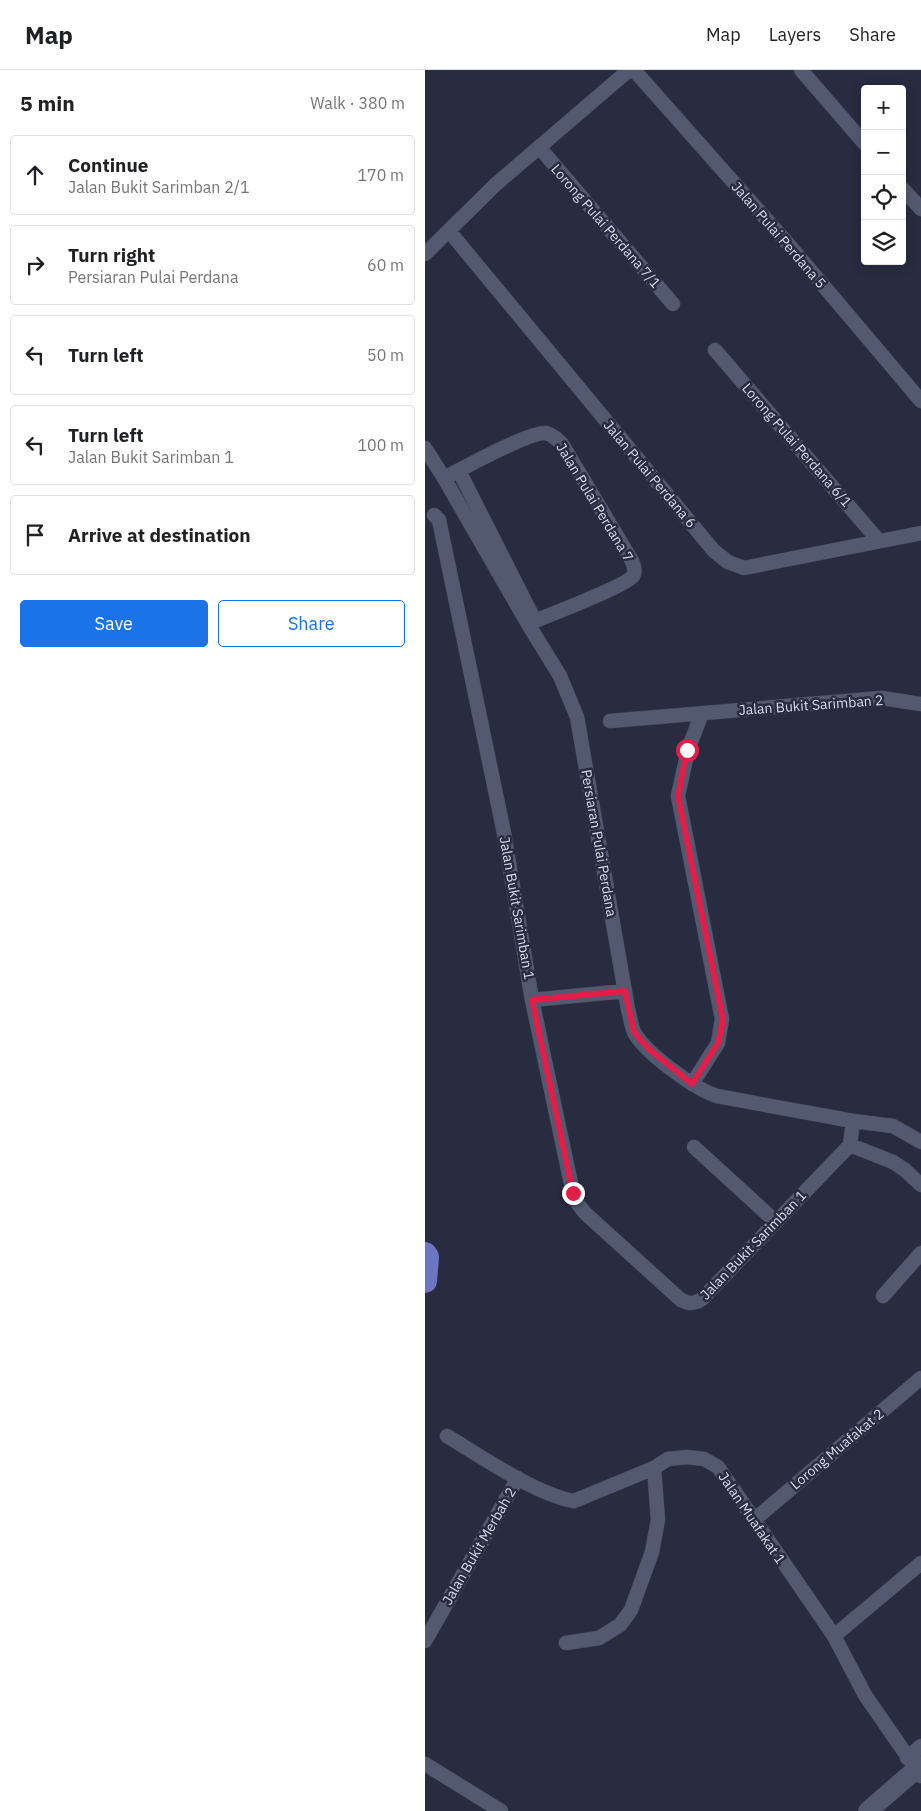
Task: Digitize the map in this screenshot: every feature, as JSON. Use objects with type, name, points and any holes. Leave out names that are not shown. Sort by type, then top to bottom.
[{"type":"main road","points":[[868,1811],[916,1768]]},
{"type":"street","points":[[425,254],[495,185],[629,70]]},
{"type":"street","name":"Jalan Pulai Perdana 5","points":[[635,70],[789,244],[921,402]]},
{"type":"street","points":[[801,70],[861,139]]},
{"type":"street","name":"Lorong Pulai Perdana 7/1","points":[[539,147],[673,304]]},
{"type":"street","points":[[906,192],[921,209]]},
{"type":"street","name":"Jalan Pulai Perdana 6","points":[[449,231],[714,551],[729,562],[744,568],[921,533]]},
{"type":"street","name":"Lorong Pulai Perdana 6/1","points":[[715,350],[878,540]]},
{"type":"street","name":"Jalan Pulai Perdana 7","points":[[444,478],[535,434],[545,433],[555,436],[562,444],[633,561],[635,568],[633,576],[627,581],[591,598],[535,621],[459,471]]},
{"type":"street","name":"Persiaran Pulai Perdana","points":[[425,448],[527,624],[560,676],[577,717],[625,991],[634,1032],[649,1049],[692,1084],[705,1092],[717,1096],[853,1121],[893,1126],[921,1142]]},
{"type":"street","name":"Jalan Bukit Sarimban 1","points":[[434,515],[439,520],[504,832],[532,1000],[573,1193],[578,1204],[681,1300],[688,1303],[696,1303],[702,1299],[850,1145]]},
{"type":"street","name":"Jalan Bukit Sarimban 2","points":[[610,721],[882,698],[921,704]]},
{"type":"street","points":[[692,1084],[718,1043],[723,1020],[678,796],[687,750],[702,714]]},
{"type":"street","points":[[532,1000],[625,991]]},
{"type":"street","points":[[853,1121],[850,1145],[893,1162],[921,1185]]},
{"type":"street","points":[[694,1147],[776,1222]]},
{"type":"street","points":[[883,1296],[921,1253]]},
{"type":"street","name":"Lorong Muafakat 2","points":[[754,1520],[921,1378]]},
{"type":"street","name":"Jalan Muafakat 1","points":[[447,1436],[517,1478],[560,1499],[574,1501],[654,1468],[668,1459],[687,1457],[704,1459],[718,1468],[834,1636],[865,1695],[916,1768]]},
{"type":"street","points":[[566,1643],[599,1638],[620,1625],[631,1610],[652,1552],[658,1520],[654,1468]]},
{"type":"street","name":"Jalan Bukit Merbah 2","points":[[425,1641],[517,1478]]},
{"type":"street","points":[[834,1636],[921,1563]]},
{"type":"street","points":[[916,1768],[921,1746]]},
{"type":"street","points":[[425,1764],[501,1811]]},
{"type":"waterway","points":[[425,1254],[427,1257],[425,1281]]},
{"type":"route","points":[[573,1193],[532,1000],[625,991],[634,1032],[649,1049],[676,1073],[692,1084],[718,1043],[723,1020],[678,796],[687,750]]}]
